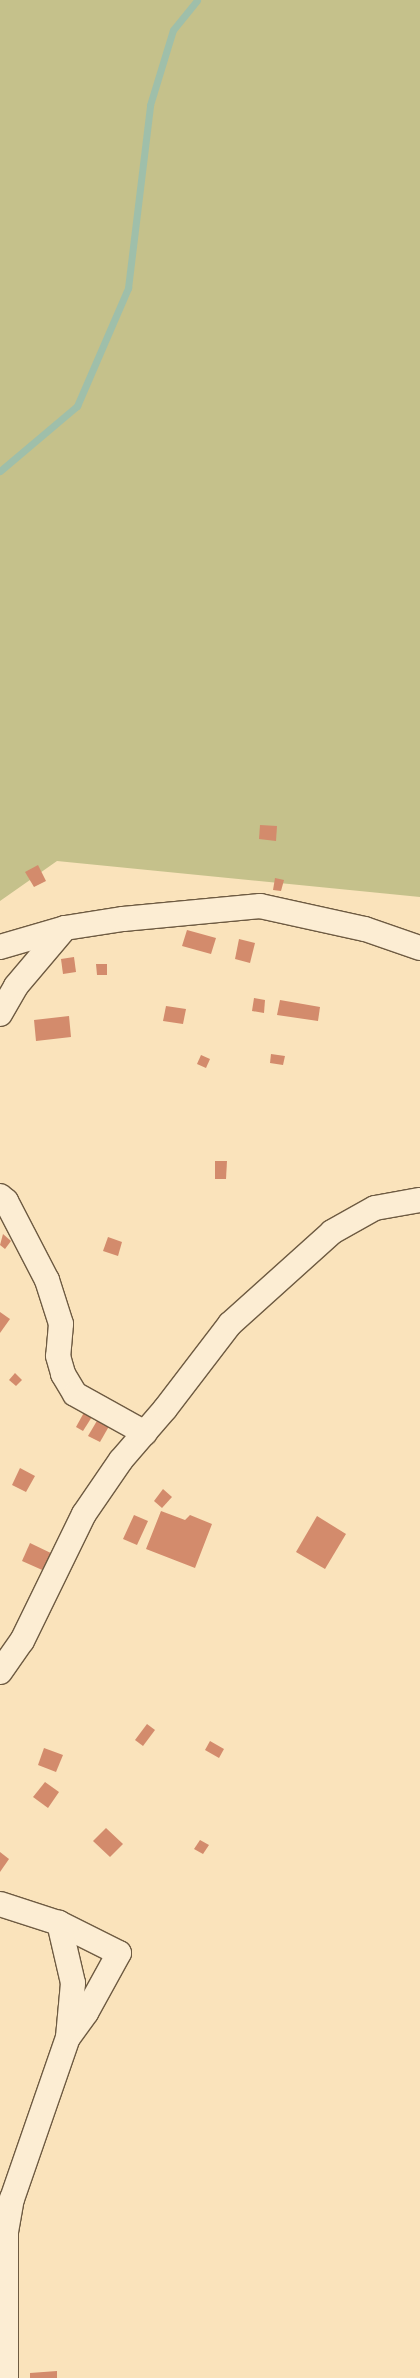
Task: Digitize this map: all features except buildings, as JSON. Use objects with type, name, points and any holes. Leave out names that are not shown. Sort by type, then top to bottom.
[{"type":"street","points":[[0,947],[65,928],[123,919],[260,906],[365,929],[420,948]]},
{"type":"street","points":[[0,1014],[16,986],[65,928]]},
{"type":"street","points":[[0,1196],[6,1201],[47,1280],[61,1324],[58,1356],[63,1374],[75,1394],[145,1433]]},
{"type":"street","points":[[0,1672],[22,1641],[84,1514],[121,1460],[145,1433],[230,1324],[332,1232],[375,1208],[420,1200]]},
{"type":"street","points":[[0,1904],[60,1923],[119,1953],[86,2013],[68,2037]]},
{"type":"street","points":[[6,2378],[5,2289],[9,2215],[40,2114],[68,2037],[73,1983],[60,1923]]},
{"type":"shaded area","points":[[0,0],[420,0],[420,897],[57,861],[0,901]]},
{"type":"waterway","points":[[0,471],[77,406],[128,288],[150,105],[173,30],[197,0]]}]
